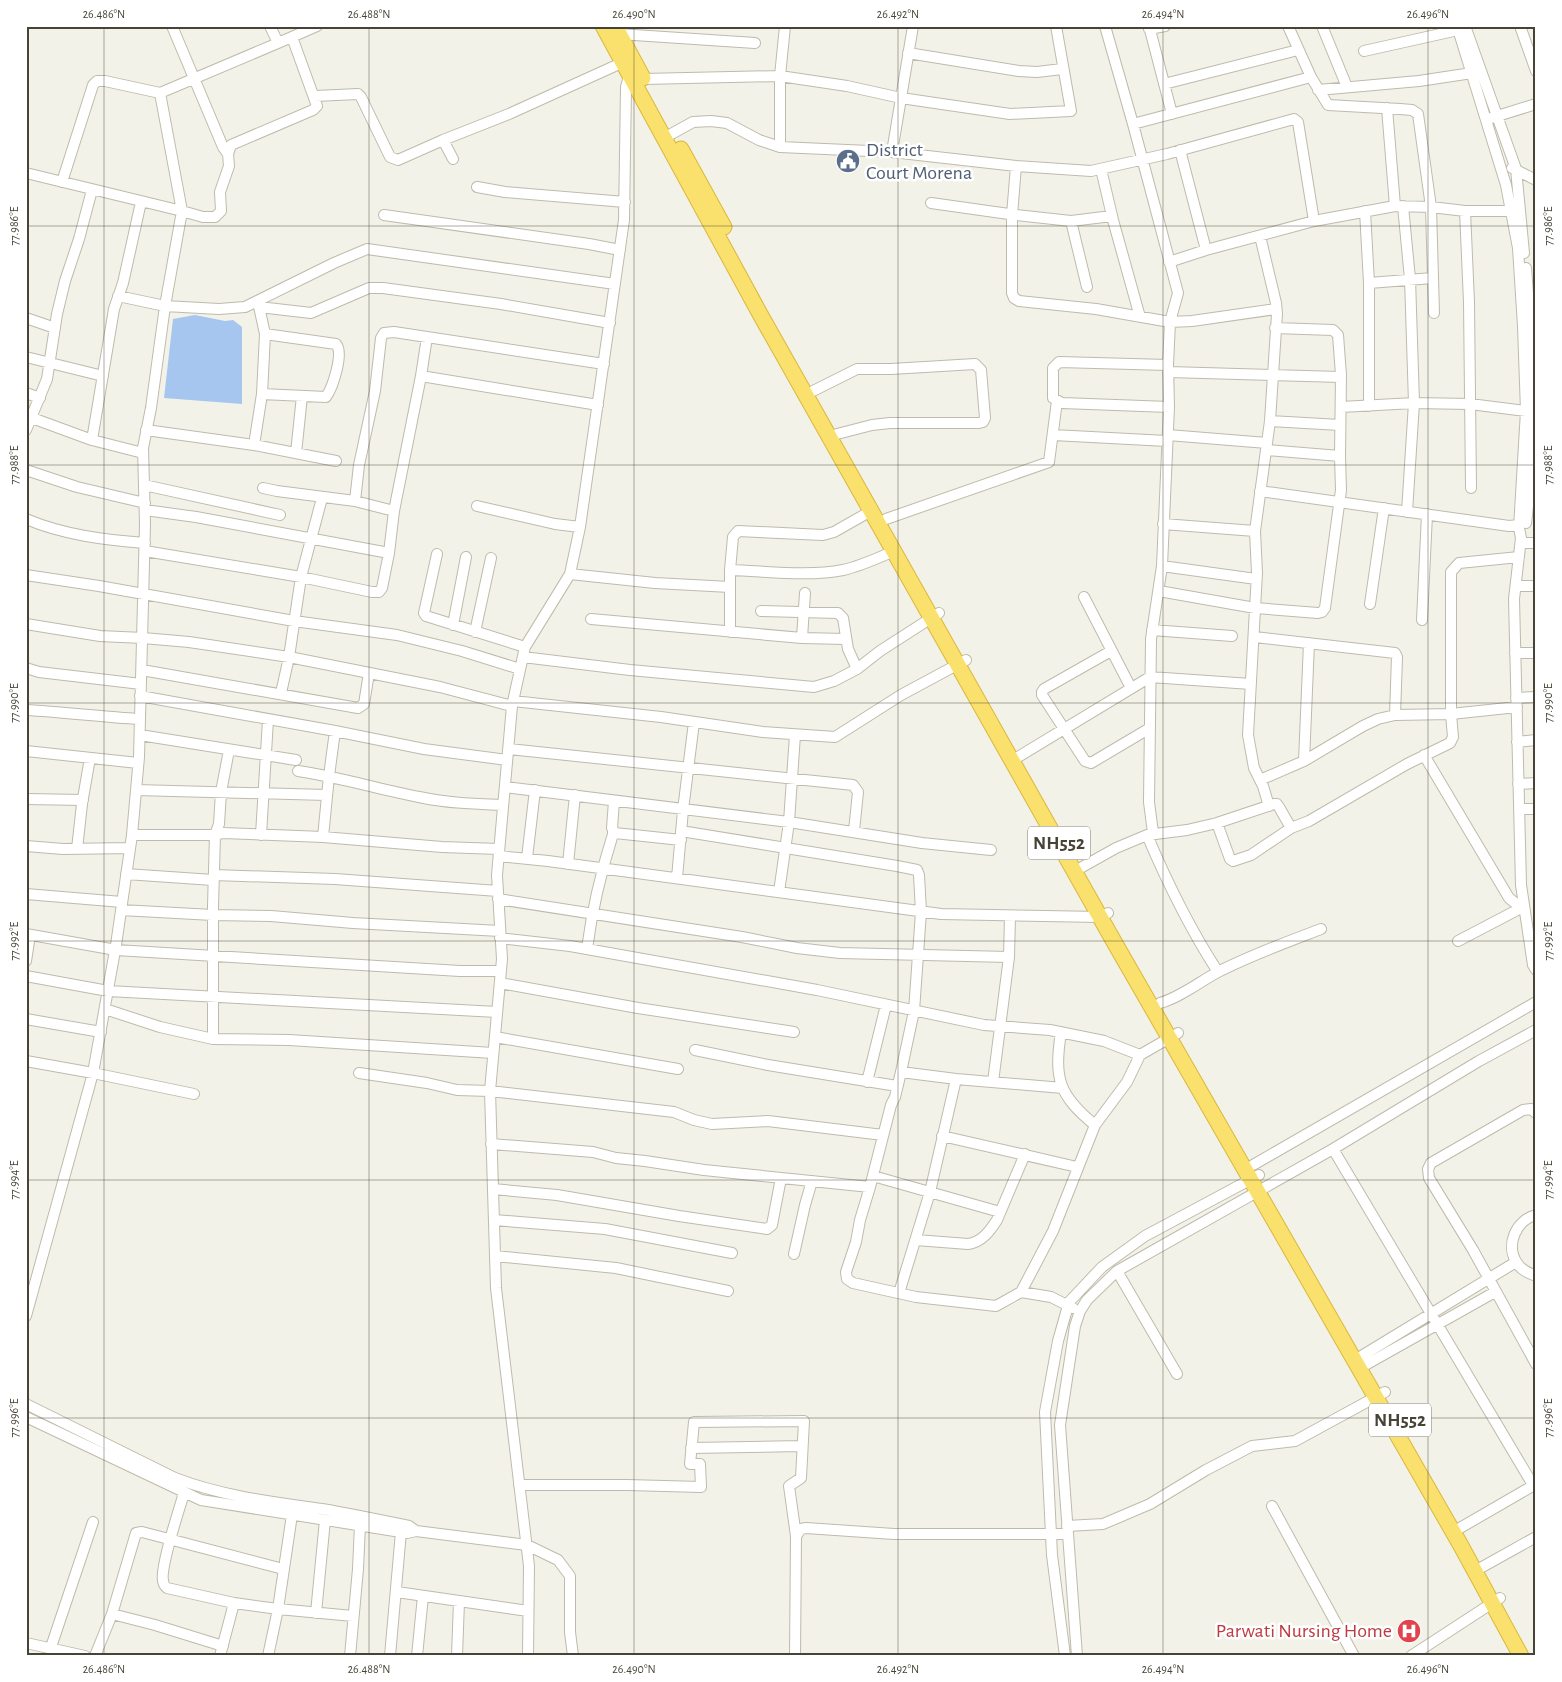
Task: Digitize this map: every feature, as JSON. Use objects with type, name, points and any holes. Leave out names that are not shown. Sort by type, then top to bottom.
[{"type":"highway","name":"NH552","points":[[603,26],[633,68]]},
{"type":"highway","name":"NH552","points":[[617,30],[633,68],[732,264],[894,551],[936,615]]},
{"type":"highway","name":"NH552","points":[[668,136],[886,519],[936,615],[1104,915],[1257,1179],[1496,1600],[1531,1656]]},
{"type":"highway","name":"NH552","points":[[1104,915],[1160,1003],[1174,1036]]},
{"type":"highway","name":"NH552","points":[[1496,1600],[1521,1656]]},
{"type":"street","points":[[172,26],[223,147],[228,154]]},
{"type":"street","points":[[270,26],[278,43]]},
{"type":"street","points":[[62,182],[93,85],[97,81],[160,93],[317,26]]},
{"type":"street","points":[[780,147],[780,76],[784,26]]},
{"type":"street","points":[[892,152],[913,26]]},
{"type":"street","points":[[315,96],[358,94],[390,157],[398,160],[508,114],[633,68],[780,76],[847,86],[901,98],[1010,114],[1071,111],[1056,26]]},
{"type":"street","points":[[1105,26],[1178,293],[1170,322],[1169,407],[1162,566],[1152,630],[1150,676],[1150,834],[1165,878],[1201,946],[1218,972]]},
{"type":"street","points":[[1165,26],[1149,28],[1172,114]]},
{"type":"street","points":[[1288,26],[1311,78],[1326,102],[1333,106],[1412,110],[1418,114],[1431,206],[1434,313]]},
{"type":"street","points":[[1322,26],[1347,87]]},
{"type":"street","points":[[1520,26],[1536,71]]},
{"type":"street","points":[[1364,51],[1460,27]]},
{"type":"street","points":[[1460,27],[1472,73],[1516,211]]},
{"type":"street","points":[[1460,27],[1498,116],[1516,169],[1516,211],[1530,326],[1532,458],[1527,520],[1521,541],[1514,599],[1521,885],[1523,909],[1533,965],[1536,970]]},
{"type":"street","points":[[617,30],[755,42]]},
{"type":"street","points":[[26,173],[141,202],[215,218],[221,211],[220,192],[229,166],[228,154],[232,145],[313,110],[317,106],[315,96],[292,37]]},
{"type":"street","points":[[1164,84],[1298,50]]},
{"type":"street","points":[[908,53],[1019,71],[1037,72],[1062,68]]},
{"type":"street","points":[[528,1656],[529,1566],[496,1288],[490,1091],[500,983],[499,853],[512,703],[524,652],[570,574],[580,527],[624,220],[626,86],[633,68]]},
{"type":"street","points":[[1318,90],[1419,81],[1472,73]]},
{"type":"street","points":[[1133,124],[1311,78]]},
{"type":"street","points":[[26,1316],[93,1072],[116,950],[132,835],[140,735],[143,638],[145,506],[143,453],[165,306],[182,211],[160,93]]},
{"type":"street","points":[[1486,119],[1536,104]]},
{"type":"street","points":[[1387,108],[1410,280],[1414,403],[1406,512]]},
{"type":"street","points":[[668,136],[693,122],[711,121],[727,124],[759,140],[780,147],[892,152],[1016,166],[1091,171],[1142,160],[1294,119],[1298,122],[1314,221]]},
{"type":"street","points":[[443,140],[453,159]]},
{"type":"street","points":[[1180,150],[1206,250]]},
{"type":"street","points":[[1500,165],[1516,169],[1536,180]]},
{"type":"street","points":[[1016,166],[1012,215],[1012,293],[1014,298],[1096,309],[1170,322],[1276,310]]},
{"type":"street","points":[[1101,169],[1140,317]]},
{"type":"street","points":[[477,187],[505,192],[625,202]]},
{"type":"street","points":[[26,430],[47,379],[65,281],[92,190]]},
{"type":"street","points":[[92,440],[114,309],[123,283],[141,202]]},
{"type":"street","points":[[931,203],[1012,215],[1071,221],[1112,216]]},
{"type":"street","points":[[1169,262],[1314,221],[1399,206],[1431,206],[1465,211],[1516,211]]},
{"type":"street","points":[[1365,211],[1369,283],[1369,406]]},
{"type":"street","points":[[1465,211],[1469,302],[1471,488]]},
{"type":"street","points":[[384,215],[570,241],[620,250]]},
{"type":"street","points":[[1071,221],[1087,287]]},
{"type":"street","points":[[1260,236],[1276,310],[1276,328],[1270,421],[1255,531],[1256,579],[1248,742],[1254,768],[1269,806]]},
{"type":"street","points":[[118,296],[165,306],[219,310],[245,307],[259,304],[334,262],[366,249],[615,284]]},
{"type":"street","points":[[1369,283],[1433,278]]},
{"type":"street","points":[[259,304],[311,313],[369,288],[383,288],[501,304],[610,323]]},
{"type":"street","points":[[254,445],[262,394],[264,334],[259,304]]},
{"type":"street","points":[[26,318],[55,328]]},
{"type":"street","points":[[1158,591],[1255,608],[1318,613],[1322,612],[1325,608],[1340,502],[1341,377],[1338,335],[1335,331],[1276,328]]},
{"type":"street","points":[[355,501],[359,466],[375,391],[381,338],[384,333],[388,332],[604,364]]},
{"type":"street","points":[[262,394],[326,397],[336,373],[340,354],[340,348],[336,344],[264,334]]},
{"type":"street","points":[[26,519],[47,528],[104,540],[379,592],[382,588],[390,553],[394,511],[427,338]]},
{"type":"street","points":[[26,357],[103,376]]},
{"type":"street","points":[[1169,407],[1062,403],[1053,398],[1053,368],[1060,362],[1273,376],[1341,377]]},
{"type":"street","points":[[813,391],[856,369],[975,364],[981,370],[985,418],[983,422],[890,423],[872,425],[837,434]]},
{"type":"street","points":[[421,376],[598,405]]},
{"type":"street","points":[[26,393],[40,398]]},
{"type":"street","points":[[296,453],[302,396]]},
{"type":"street","points":[[886,519],[1049,462],[1057,401]]},
{"type":"street","points":[[1341,407],[1414,403],[1470,404],[1530,419]]},
{"type":"street","points":[[32,418],[92,440],[143,453]]},
{"type":"street","points":[[1270,421],[1340,425]]},
{"type":"street","points":[[146,430],[254,445],[336,461]]},
{"type":"street","points":[[1053,435],[1167,438],[1340,456]]},
{"type":"street","points":[[26,470],[77,487],[145,506],[390,553]]},
{"type":"street","points":[[144,485],[280,515]]},
{"type":"street","points":[[263,488],[322,498],[355,501],[394,511]]},
{"type":"street","points":[[1260,492],[1509,526],[1527,520]]},
{"type":"street","points":[[281,693],[289,657],[301,577],[322,498]]},
{"type":"street","points":[[477,506],[555,524],[580,527]]},
{"type":"street","points":[[1370,604],[1384,508]]},
{"type":"street","points":[[730,632],[730,570],[733,537],[738,531],[828,534],[871,511]]},
{"type":"street","points":[[1422,620],[1427,514]]},
{"type":"street","points":[[1163,524],[1255,531]]},
{"type":"street","points":[[1521,541],[1536,543]]},
{"type":"street","points":[[730,570],[805,572],[844,570],[894,551]]},
{"type":"street","points":[[437,554],[424,613],[428,618],[475,632],[524,652],[630,670],[814,687],[834,681],[857,669],[880,651],[936,615]]},
{"type":"street","points":[[453,625],[466,557]]},
{"type":"street","points":[[475,632],[491,558]]},
{"type":"street","points":[[1217,823],[1230,859],[1233,861],[1251,855],[1291,828],[1309,821],[1357,792],[1452,740],[1451,572],[1459,563],[1519,558]]},
{"type":"street","points":[[1162,566],[1256,579]]},
{"type":"street","points":[[570,574],[655,583],[730,587]]},
{"type":"street","points":[[26,575],[99,586],[294,621],[397,635],[462,651],[520,670]]},
{"type":"street","points":[[1516,586],[1536,586]]},
{"type":"street","points":[[802,638],[805,593]]},
{"type":"street","points":[[1084,597],[1131,688]]},
{"type":"street","points":[[760,612],[838,613],[842,618],[848,648],[857,669]]},
{"type":"street","points":[[591,619],[802,638],[846,639]]},
{"type":"street","points":[[26,624],[100,636],[189,642],[289,657],[512,703],[694,722],[762,732],[835,737],[900,695],[963,662]]},
{"type":"street","points":[[1152,630],[1232,636]]},
{"type":"street","points":[[1254,637],[1395,653],[1397,657],[1394,715]]},
{"type":"street","points":[[1304,762],[1309,643]]},
{"type":"street","points":[[1111,651],[1052,684],[1042,692],[1085,762],[1091,763],[1150,728]]},
{"type":"street","points":[[1515,653],[1536,652]]},
{"type":"street","points":[[26,668],[39,672],[141,684]]},
{"type":"street","points":[[142,670],[358,708],[364,704],[370,673]]},
{"type":"street","points":[[1016,758],[1150,676],[1251,684]]},
{"type":"street","points":[[140,696],[424,749],[507,760]]},
{"type":"street","points":[[1260,780],[1304,762],[1378,719],[1394,715],[1451,714],[1517,702],[1536,696]]},
{"type":"street","points":[[26,710],[56,711],[94,717],[140,719]]},
{"type":"street","points":[[261,835],[264,755],[268,720]]},
{"type":"street","points":[[677,878],[694,722]]},
{"type":"street","points":[[324,837],[328,776],[335,731]]},
{"type":"street","points":[[779,892],[789,822],[795,734]]},
{"type":"street","points":[[140,735],[296,760]]},
{"type":"street","points":[[1517,742],[1536,740]]},
{"type":"street","points":[[508,749],[853,785],[858,792],[854,831]]},
{"type":"street","points":[[214,1039],[213,915],[215,835],[219,824],[221,792],[229,750]]},
{"type":"street","points":[[26,751],[138,763]]},
{"type":"street","points":[[1424,755],[1510,898],[1523,909]]},
{"type":"street","points":[[77,849],[90,758]]},
{"type":"street","points":[[298,771],[419,797],[461,803],[503,805]]},
{"type":"street","points":[[1518,784],[1536,783]]},
{"type":"street","points":[[505,787],[789,822],[922,843],[991,850]]},
{"type":"street","points":[[136,790],[327,795]]},
{"type":"street","points":[[526,858],[535,790]]},
{"type":"street","points":[[568,864],[575,795]]},
{"type":"street","points":[[26,799],[83,800]]},
{"type":"street","points":[[587,949],[602,868],[613,834],[614,801]]},
{"type":"street","points":[[1078,869],[1116,848],[1150,834],[1187,830],[1217,823],[1276,804],[1291,828]]},
{"type":"street","points":[[1519,809],[1536,809]]},
{"type":"street","points":[[613,831],[615,833],[681,836],[786,847],[912,868],[917,870],[920,875],[921,912],[914,1011],[901,1072],[846,1272],[847,1279],[853,1283],[916,1297],[996,1306],[1021,1292],[1052,1231],[1095,1125],[1127,1082],[1140,1055],[1174,1036]]},
{"type":"street","points":[[132,835],[215,835],[223,833],[324,837],[499,853],[921,912],[1010,916],[1104,915]]},
{"type":"street","points":[[26,846],[77,849],[130,848]]},
{"type":"street","points":[[126,874],[214,878],[335,879],[498,895],[592,914],[742,937],[796,948],[840,953],[1009,957]]},
{"type":"street","points":[[26,894],[213,915],[271,916],[353,924],[500,934],[808,988],[914,1011],[1000,1026],[1061,1032],[1104,1041],[1140,1055]]},
{"type":"street","points":[[1458,941],[1523,909]]},
{"type":"street","points":[[993,1082],[1009,957],[1010,916]]},
{"type":"street","points":[[1160,1003],[1171,1000],[1218,972],[1254,955],[1321,929]]},
{"type":"street","points":[[26,961],[28,934],[116,950],[500,972]]},
{"type":"street","points":[[26,976],[108,991],[497,1012]]},
{"type":"street","points":[[500,983],[638,1008],[794,1032]]},
{"type":"street","points":[[1077,1656],[1060,1425],[1075,1326],[1080,1311],[1087,1300],[1118,1271],[1257,1179],[1536,1002]]},
{"type":"street","points":[[867,1082],[886,1005]]},
{"type":"street","points":[[105,1010],[179,1032],[214,1039],[289,1040],[493,1053]]},
{"type":"street","points":[[26,1019],[101,1032]]},
{"type":"street","points":[[1065,1656],[1052,1555],[1045,1412],[1058,1342],[1069,1302],[1102,1267],[1145,1236],[1257,1179],[1333,1149],[1479,1061],[1536,1030]]},
{"type":"street","points":[[1061,1032],[1058,1051],[1058,1072],[1065,1096],[1078,1111],[1095,1125]]},
{"type":"street","points":[[495,1037],[678,1069]]},
{"type":"street","points":[[695,1050],[897,1086]]},
{"type":"street","points":[[26,1061],[93,1072],[194,1094]]},
{"type":"street","points":[[901,1072],[956,1079],[1063,1088]]},
{"type":"street","points":[[359,1073],[426,1083],[448,1089],[490,1091],[674,1112],[694,1120],[712,1124],[768,1121],[883,1135]]},
{"type":"street","points":[[899,1293],[930,1192],[956,1079]]},
{"type":"street","points":[[1536,1113],[1531,1109],[1524,1110],[1431,1163],[1428,1169],[1429,1178],[1536,1364]]},
{"type":"street","points":[[942,1136],[1077,1167]]},
{"type":"street","points":[[491,1144],[593,1152],[616,1158],[704,1170],[870,1187]]},
{"type":"street","points":[[1333,1149],[1535,1484],[1457,1530]]},
{"type":"street","points":[[916,1240],[975,1243],[992,1228],[1025,1154]]},
{"type":"street","points":[[873,1176],[1000,1212]]},
{"type":"street","points":[[493,1189],[557,1194],[679,1216],[767,1228],[772,1225],[782,1178]]},
{"type":"street","points":[[794,1254],[812,1181]]},
{"type":"street","points":[[1536,1215],[1528,1217],[1516,1229],[1511,1245],[1516,1262],[1525,1272],[1536,1276]]},
{"type":"street","points":[[494,1220],[605,1229],[732,1253]]},
{"type":"street","points":[[495,1256],[616,1268],[728,1291]]},
{"type":"street","points":[[1361,1362],[1432,1314],[1516,1262]]},
{"type":"street","points":[[1118,1271],[1177,1374]]},
{"type":"street","points":[[1021,1292],[1051,1297],[1080,1311]]},
{"type":"street","points":[[1361,1362],[1437,1324],[1495,1292]]},
{"type":"street","points":[[796,1536],[801,1529],[806,1528],[894,1534],[1052,1535],[1067,1530],[1103,1524],[1150,1504],[1206,1470],[1252,1446],[1295,1441],[1380,1394]]},
{"type":"street","points":[[26,1404],[189,1484],[325,1520],[407,1533],[416,1531],[527,1545],[558,1560],[570,1576],[570,1632],[573,1656]]},
{"type":"street","points":[[26,1416],[201,1500],[409,1526],[416,1531]]},
{"type":"street","points":[[519,1485],[627,1484],[701,1488],[700,1464],[690,1464],[694,1422],[804,1421],[801,1478],[789,1486],[796,1536],[795,1656]]},
{"type":"street","points":[[691,1448],[802,1446]]},
{"type":"street","points":[[184,1493],[162,1580],[167,1588],[234,1603],[353,1616]]},
{"type":"street","points":[[1272,1506],[1354,1656]]},
{"type":"street","points":[[268,1656],[278,1609],[293,1510]]},
{"type":"street","points":[[316,1613],[325,1520]]},
{"type":"street","points":[[50,1652],[93,1522]]},
{"type":"street","points":[[350,1656],[360,1525]]},
{"type":"street","points":[[95,1656],[112,1614],[136,1533],[142,1532],[283,1569]]},
{"type":"street","points":[[390,1656],[401,1532]]},
{"type":"street","points":[[1479,1569],[1536,1537]]},
{"type":"street","points":[[397,1592],[528,1611]]},
{"type":"street","points":[[417,1656],[423,1596]]},
{"type":"street","points":[[1412,1656],[1496,1600]]},
{"type":"street","points":[[457,1656],[459,1601]]},
{"type":"street","points":[[112,1614],[155,1624],[221,1651],[234,1603]]},
{"type":"street","points":[[26,1643],[50,1652],[85,1656]]},
{"type":"water","points":[[195,315],[225,321],[233,320],[242,327],[242,404],[164,398],[173,319]]},
{"type":"place","name":"District Court Morena","points":[[848,161]]},
{"type":"place","name":"Parwati Nursing Home","points":[[1409,1631]]}]
